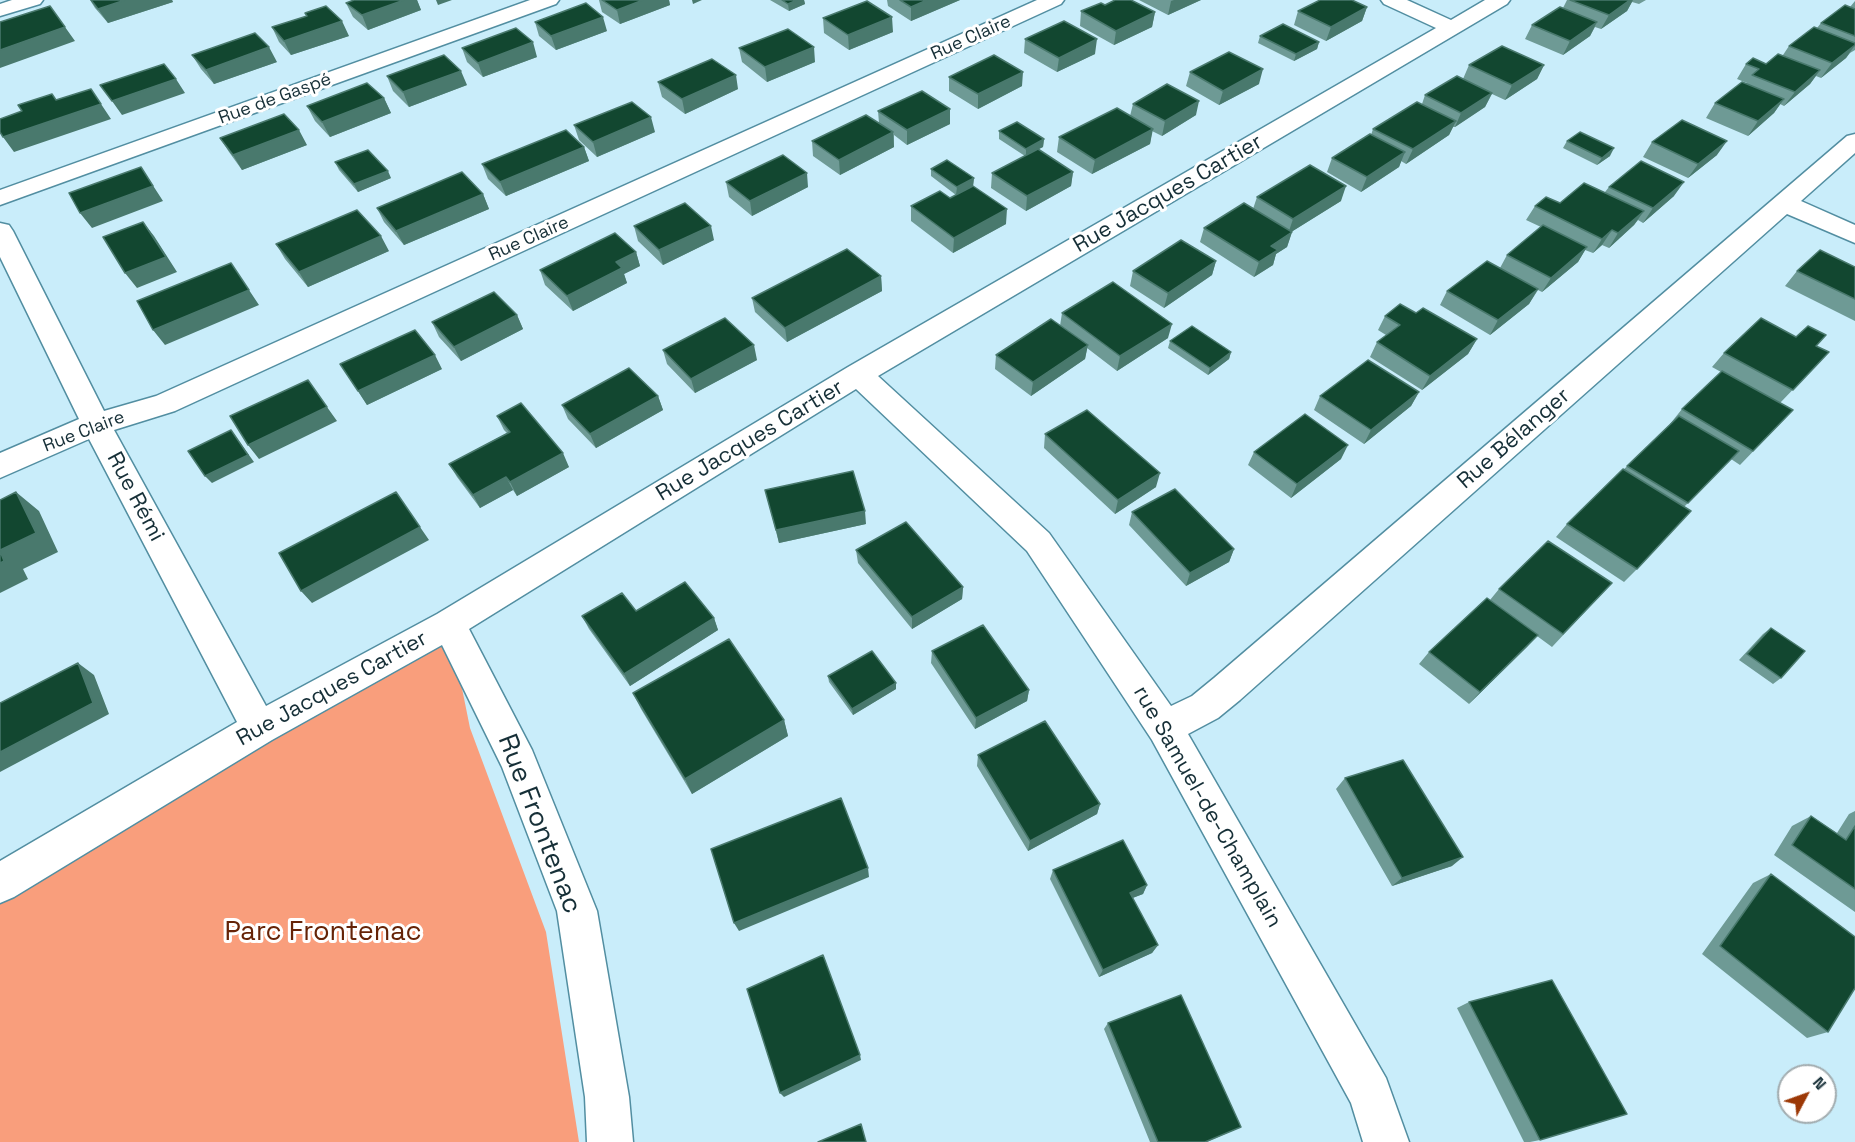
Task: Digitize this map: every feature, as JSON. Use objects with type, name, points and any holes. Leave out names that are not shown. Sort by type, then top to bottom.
[{"type":"street","points":[[0,10],[33,0]]},
{"type":"street","name":"Rue de Gaspé","points":[[0,198],[549,0]]},
{"type":"street","name":"Rue Claire","points":[[0,466],[96,424],[165,404],[1054,0]]},
{"type":"street","points":[[1392,0],[1452,28]]},
{"type":"street","name":"Rue Jacques Cartier","points":[[0,883],[259,728],[449,624],[858,374],[1500,0]]},
{"type":"street","name":"Rue Bélanger","points":[[1165,728],[1205,707],[1227,689],[1855,141]]},
{"type":"street","points":[[1784,202],[1855,235]]},
{"type":"street","name":"Rue Rémi","points":[[0,231],[96,424],[259,728]]},
{"type":"street","name":"rue Samuel-de-Champlain","points":[[858,374],[1038,542],[1165,728],[1370,1094],[1386,1142]]},
{"type":"street","name":"Rue Frontenac","points":[[449,624],[519,762],[576,911],[607,1097],[610,1142]]},
{"type":"green space","name":"Parc Frontenac","points":[[449,624],[470,728],[546,932],[579,1142],[0,1142],[0,883]]},
{"type":"building","points":[[91,0],[125,0],[98,9]]},
{"type":"building","points":[[354,0],[404,0],[362,15],[346,3]]},
{"type":"building","points":[[602,0],[643,0],[617,10]]},
{"type":"building","points":[[782,0],[797,0],[788,4]]},
{"type":"building","points":[[900,0],[927,0],[911,7]]},
{"type":"building","points":[[1115,0],[1131,0],[1155,12],[1116,31],[1081,11]]},
{"type":"building","points":[[1320,0],[1352,0],[1367,7],[1331,27],[1298,11]]},
{"type":"building","points":[[1570,0],[1630,0],[1609,15]]},
{"type":"building","points":[[867,1],[892,17],[848,35],[823,18]]},
{"type":"building","points":[[586,3],[603,17],[551,36],[535,22]]},
{"type":"building","points":[[1845,5],[1855,9],[1855,36],[1821,23]]},
{"type":"building","points":[[50,6],[65,27],[0,50],[0,22]]},
{"type":"building","points":[[326,6],[342,21],[284,41],[272,27],[307,16],[305,13]]},
{"type":"building","points":[[1560,7],[1597,22],[1570,41],[1532,25]]},
{"type":"building","points":[[1064,21],[1097,39],[1059,58],[1025,39]]},
{"type":"building","points":[[1283,24],[1319,42],[1296,54],[1260,36]]},
{"type":"building","points":[[1814,27],[1855,43],[1855,45],[1832,63],[1789,46]]},
{"type":"building","points":[[516,28],[533,42],[478,63],[462,48]]},
{"type":"building","points":[[788,29],[814,47],[765,67],[739,48]]},
{"type":"building","points":[[255,33],[269,47],[206,70],[192,55]]},
{"type":"building","points":[[1502,46],[1544,65],[1512,85],[1469,65]]},
{"type":"building","points":[[1229,52],[1263,69],[1223,91],[1190,72]]},
{"type":"building","points":[[1778,54],[1820,70],[1795,92],[1752,75],[1759,69],[1746,64],[1753,58],[1766,64]]},
{"type":"building","points":[[444,55],[461,71],[403,92],[387,76]]},
{"type":"building","points":[[994,55],[1023,72],[978,94],[949,77]]},
{"type":"building","points":[[712,59],[736,75],[682,99],[658,82]]},
{"type":"building","points":[[164,64],[176,79],[112,101],[100,85]]},
{"type":"building","points":[[1457,76],[1492,93],[1461,113],[1425,95]]},
{"type":"building","points":[[1742,82],[1784,99],[1758,121],[1715,103]]},
{"type":"building","points":[[367,83],[384,98],[322,122],[307,106]]},
{"type":"building","points":[[1167,84],[1199,101],[1165,121],[1133,104]]},
{"type":"building","points":[[91,89],[101,104],[3,137],[0,132],[0,119],[22,111],[18,105],[52,94],[56,100]]},
{"type":"building","points":[[922,91],[950,109],[907,130],[878,111]]},
{"type":"building","points":[[632,102],[651,117],[593,142],[574,125]]},
{"type":"building","points":[[1417,102],[1456,121],[1413,149],[1373,129]]},
{"type":"building","points":[[1117,108],[1153,129],[1095,160],[1059,137]]},
{"type":"building","points":[[284,114],[299,130],[233,155],[220,138]]},
{"type":"building","points":[[866,115],[893,132],[839,160],[812,141]]},
{"type":"building","points":[[1682,120],[1727,141],[1698,164],[1652,142]]},
{"type":"building","points":[[1017,122],[1044,139],[1026,149],[999,131]]},
{"type":"building","points":[[566,130],[584,147],[500,182],[482,164]]},
{"type":"building","points":[[1580,132],[1614,148],[1602,158],[1567,141]]},
{"type":"building","points":[[1370,134],[1405,152],[1367,177],[1332,158]]},
{"type":"building","points":[[1038,149],[1073,172],[1027,196],[992,173]]},
{"type":"building","points":[[368,150],[388,171],[354,184],[335,162]]},
{"type":"building","points":[[783,155],[807,173],[750,201],[726,182]]},
{"type":"building","points":[[947,160],[974,178],[957,187],[931,169]]},
{"type":"building","points":[[1641,161],[1684,182],[1653,208],[1609,187]]},
{"type":"building","points":[[1310,165],[1346,186],[1293,219],[1257,197]]},
{"type":"building","points":[[141,167],[153,186],[80,213],[69,193]]},
{"type":"building","points":[[462,172],[483,194],[396,231],[377,208]]},
{"type":"building","points":[[1584,183],[1644,211],[1618,233],[1612,230],[1602,239],[1535,206],[1546,197],[1560,203]]},
{"type":"building","points":[[973,186],[1007,209],[954,238],[911,206],[940,191],[950,198]]},
{"type":"building","points":[[685,203],[711,226],[659,250],[634,226]]},
{"type":"building","points":[[1244,203],[1292,232],[1271,246],[1278,250],[1259,262],[1204,228]]},
{"type":"building","points":[[357,210],[381,236],[299,272],[276,244]]},
{"type":"building","points":[[143,222],[166,257],[125,273],[103,237]]},
{"type":"building","points":[[1543,225],[1587,247],[1551,278],[1507,255]]},
{"type":"building","points":[[615,233],[636,252],[616,262],[622,268],[567,296],[540,270]]},
{"type":"building","points":[[1181,240],[1216,261],[1168,293],[1133,271]]},
{"type":"building","points":[[847,249],[881,276],[785,328],[752,298]]},
{"type":"building","points":[[1820,250],[1855,267],[1855,299],[1797,271]]},
{"type":"building","points":[[1487,261],[1538,289],[1498,320],[1447,291]]},
{"type":"building","points":[[231,263],[249,290],[153,330],[137,301]]},
{"type":"building","points":[[1113,282],[1172,324],[1120,356],[1062,313]]},
{"type":"building","points":[[494,292],[517,315],[454,347],[432,322]]},
{"type":"building","points":[[1400,304],[1416,313],[1423,308],[1477,339],[1430,376],[1377,342],[1400,325],[1385,316]]},
{"type":"building","points":[[725,318],[754,345],[691,379],[663,350]]},
{"type":"building","points":[[1761,318],[1796,337],[1808,326],[1826,335],[1816,346],[1829,352],[1793,390],[1724,353]]},
{"type":"building","points":[[1051,319],[1088,345],[1033,382],[996,355]]},
{"type":"building","points":[[1192,326],[1231,352],[1210,368],[1170,341]]},
{"type":"building","points":[[415,330],[435,355],[358,391],[340,364]]},
{"type":"building","points":[[1368,360],[1419,392],[1371,430],[1320,396]]},
{"type":"building","points":[[629,368],[658,396],[590,434],[562,405]]},
{"type":"building","points":[[1722,371],[1793,410],[1753,451],[1682,409]]},
{"type":"building","points":[[308,380],[327,407],[248,445],[230,416]]},
{"type":"building","points":[[521,403],[563,453],[510,482],[506,477],[473,495],[449,464],[510,432],[497,416]]},
{"type":"building","points":[[1087,410],[1160,473],[1118,500],[1045,434]]},
{"type":"building","points":[[1305,414],[1348,445],[1297,484],[1254,452]]},
{"type":"building","points":[[1679,416],[1739,451],[1688,503],[1627,466]]},
{"type":"building","points":[[231,430],[248,455],[205,476],[188,451]]},
{"type":"building","points":[[1623,469],[1691,511],[1637,569],[1567,524]]},
{"type":"building","points":[[853,471],[865,511],[776,530],[765,490]]},
{"type":"building","points":[[1175,489],[1234,549],[1190,573],[1132,512]]},
{"type":"building","points":[[16,492],[36,533],[0,550],[0,500]]},
{"type":"building","points":[[396,492],[420,527],[301,591],[279,553]]},
{"type":"building","points":[[906,522],[963,587],[912,617],[856,550]]},
{"type":"building","points":[[1548,541],[1612,583],[1563,634],[1499,589]]},
{"type":"building","points":[[0,551],[4,561],[0,563]]},
{"type":"building","points":[[685,582],[714,618],[624,674],[582,616],[622,593],[636,611]]},
{"type":"building","points":[[1487,598],[1538,635],[1480,692],[1429,652]]},
{"type":"building","points":[[983,625],[1029,690],[976,718],[932,651]]},
{"type":"building","points":[[1771,628],[1805,651],[1781,678],[1747,654]]},
{"type":"building","points":[[729,639],[784,720],[685,779],[633,693]]},
{"type":"building","points":[[872,651],[896,683],[852,709],[828,676]]},
{"type":"building","points":[[78,663],[93,703],[0,752],[0,703]]},
{"type":"building","points":[[1045,721],[1100,804],[1030,841],[978,755]]},
{"type":"building","points":[[1403,760],[1463,857],[1402,878],[1345,778]]},
{"type":"building","points":[[841,798],[868,868],[734,923],[711,849]]},
{"type":"building","points":[[1811,816],[1846,840],[1855,826],[1855,889],[1792,845]]},
{"type":"building","points":[[1123,840],[1147,885],[1130,893],[1158,945],[1103,970],[1053,870]]},
{"type":"building","points":[[1771,874],[1855,937],[1855,988],[1828,1032],[1720,946]]},
{"type":"building","points":[[823,955],[860,1055],[780,1093],[747,989]]},
{"type":"building","points":[[1552,980],[1627,1114],[1540,1140],[1469,1002]]},
{"type":"building","points":[[1181,995],[1241,1127],[1205,1142],[1158,1142],[1108,1023]]},
{"type":"building","points":[[861,1124],[866,1142],[818,1142]]}]
